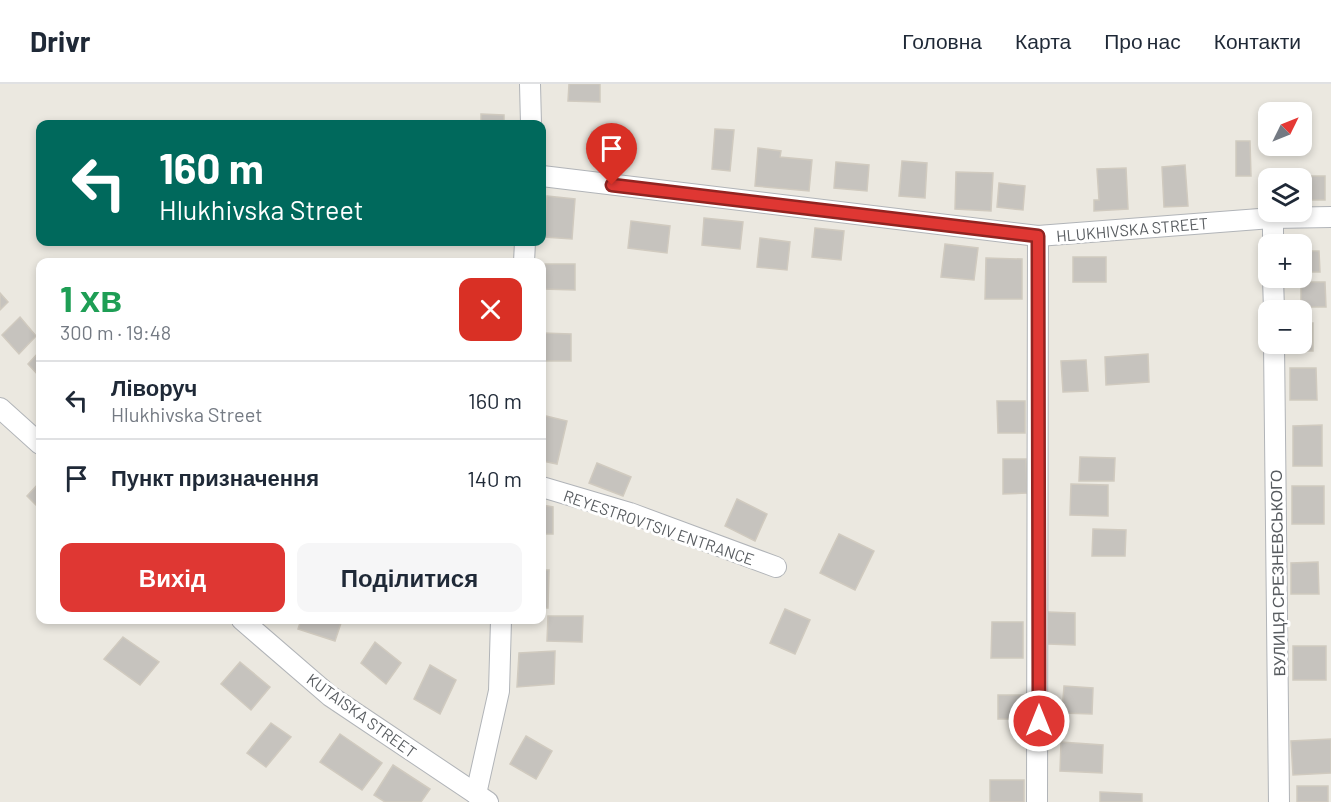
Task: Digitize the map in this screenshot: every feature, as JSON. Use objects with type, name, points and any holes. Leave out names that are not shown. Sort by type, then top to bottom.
[{"type":"street","points":[[530,84],[531,120]]},
{"type":"street","name":"HLUKHIVSKA STREET","points":[[546,176],[1038,236],[1258,219]]},
{"type":"street","name":"HLUKHIVSKA STREET","points":[[1312,217],[1331,217]]},
{"type":"street","points":[[1037,802],[1040,744],[1038,236]]},
{"type":"street","name":"ВУЛИЦЯ СРЕЗНЕВСЬКОГО","points":[[1274,354],[1279,802]]},
{"type":"street","points":[[0,408],[36,440]]},
{"type":"street","name":"REYESTROVTSIV ENTRANCE","points":[[546,488],[630,513],[776,567]]},
{"type":"street","name":"KUTAISKA STREET","points":[[247,624],[330,696],[482,798]]},
{"type":"street","points":[[482,798],[499,691],[501,624]]},
{"type":"building","points":[[569,84],[600,84],[600,102],[568,101]]},
{"type":"building","points":[[481,114],[504,115],[504,120],[481,120]]},
{"type":"building","points":[[715,129],[734,130],[730,171],[712,169]]},
{"type":"building","points":[[592,132],[629,137],[626,159],[589,154]]},
{"type":"building","points":[[1236,141],[1250,141],[1251,176],[1236,176]]},
{"type":"building","points":[[758,148],[781,151],[780,157],[812,160],[809,191],[755,186]]},
{"type":"building","points":[[902,161],[927,163],[925,198],[899,196]]},
{"type":"building","points":[[836,162],[869,165],[867,191],[834,188]]},
{"type":"building","points":[[1185,165],[1188,206],[1164,207],[1162,167]]},
{"type":"building","points":[[1126,168],[1128,209],[1094,211],[1094,200],[1099,200],[1097,169]]},
{"type":"building","points":[[956,172],[993,173],[991,211],[955,209]]},
{"type":"building","points":[[1312,176],[1325,176],[1325,200],[1312,200]]},
{"type":"building","points":[[999,183],[1025,186],[1023,210],[997,207]]},
{"type":"building","points":[[547,196],[575,199],[572,239],[546,237]]},
{"type":"building","points":[[704,218],[743,222],[740,249],[702,245]]},
{"type":"building","points":[[631,221],[670,226],[667,253],[628,248]]},
{"type":"building","points":[[815,228],[844,231],[841,260],[812,257]]},
{"type":"building","points":[[760,238],[790,242],[787,270],[757,267]]},
{"type":"building","points":[[945,244],[978,248],[974,280],[941,277]]},
{"type":"building","points":[[1312,251],[1319,251],[1320,272],[1312,272]]},
{"type":"building","points":[[1073,257],[1106,257],[1106,282],[1073,282]]},
{"type":"building","points":[[986,258],[1022,259],[1022,299],[985,299]]},
{"type":"building","points":[[546,264],[575,264],[575,290],[546,289]]},
{"type":"building","points":[[1312,282],[1325,282],[1326,307],[1312,307],[1312,300],[1301,300],[1301,288],[1312,288]]},
{"type":"building","points":[[0,293],[8,302],[0,310]]},
{"type":"building","points":[[20,317],[36,336],[19,354],[2,335]]},
{"type":"building","points":[[1312,323],[1313,323],[1312,351]]},
{"type":"building","points":[[546,333],[571,334],[571,361],[546,361]]},
{"type":"building","points":[[1148,354],[1149,382],[1106,385],[1105,357]]},
{"type":"building","points":[[36,355],[36,373],[28,364]]},
{"type":"building","points":[[1086,360],[1088,391],[1063,392],[1061,361]]},
{"type":"building","points":[[1290,368],[1316,368],[1317,400],[1290,400]]},
{"type":"building","points":[[997,401],[1025,401],[1025,433],[998,433]]},
{"type":"building","points":[[546,416],[567,421],[557,464],[546,462]]},
{"type":"building","points":[[1322,425],[1322,466],[1293,466],[1293,426]]},
{"type":"building","points":[[1080,457],[1115,458],[1114,481],[1079,481]]},
{"type":"building","points":[[1003,459],[1026,459],[1027,493],[1003,494]]},
{"type":"building","points":[[597,463],[631,477],[623,496],[589,483]]},
{"type":"building","points":[[1071,484],[1108,485],[1108,516],[1070,515]]},
{"type":"building","points":[[36,486],[36,505],[27,496]]},
{"type":"building","points":[[1292,486],[1324,486],[1324,524],[1292,524]]},
{"type":"building","points":[[737,499],[767,514],[755,541],[725,526]]},
{"type":"building","points":[[546,506],[553,507],[553,534],[546,534]]},
{"type":"building","points":[[1093,529],[1126,530],[1125,556],[1092,556]]},
{"type":"building","points":[[839,534],[874,551],[855,590],[820,573]]},
{"type":"building","points":[[1318,562],[1319,594],[1291,594],[1291,563]]},
{"type":"building","points":[[546,570],[549,570],[548,608],[546,608]]},
{"type":"building","points":[[785,609],[810,620],[795,654],[770,643]]},
{"type":"building","points":[[1048,612],[1075,613],[1075,645],[1048,644]]},
{"type":"building","points":[[548,616],[583,616],[582,642],[547,641]]},
{"type":"building","points":[[992,622],[1023,622],[1023,658],[991,658]]},
{"type":"building","points":[[300,624],[341,624],[335,641],[298,629]]},
{"type":"building","points":[[123,637],[159,662],[140,685],[104,659]]},
{"type":"building","points":[[375,642],[401,663],[386,684],[361,663]]},
{"type":"building","points":[[1293,646],[1326,646],[1326,680],[1293,680]]},
{"type":"building","points":[[555,651],[554,684],[517,687],[519,653]]},
{"type":"building","points":[[240,662],[270,687],[251,710],[221,684]]},
{"type":"building","points":[[430,665],[456,680],[440,714],[414,699]]},
{"type":"building","points":[[1064,686],[1093,688],[1092,714],[1062,713]]},
{"type":"building","points":[[998,695],[1028,695],[1028,719],[998,719]]},
{"type":"building","points":[[271,723],[291,737],[266,767],[247,753]]},
{"type":"building","points":[[340,734],[382,763],[362,790],[320,762]]},
{"type":"building","points":[[526,736],[552,751],[536,779],[510,764]]},
{"type":"building","points":[[1331,739],[1331,773],[1293,775],[1291,741]]},
{"type":"building","points":[[1061,742],[1103,745],[1102,773],[1060,771]]},
{"type":"building","points":[[393,765],[430,789],[421,802],[385,802],[374,795]]},
{"type":"building","points":[[990,780],[1024,780],[1024,802],[990,802]]},
{"type":"building","points":[[1297,786],[1328,786],[1328,802],[1297,802]]},
{"type":"building","points":[[1100,792],[1142,794],[1142,802],[1100,802]]},
{"type":"route","points":[[612,185],[1038,236],[1039,721]]}]
